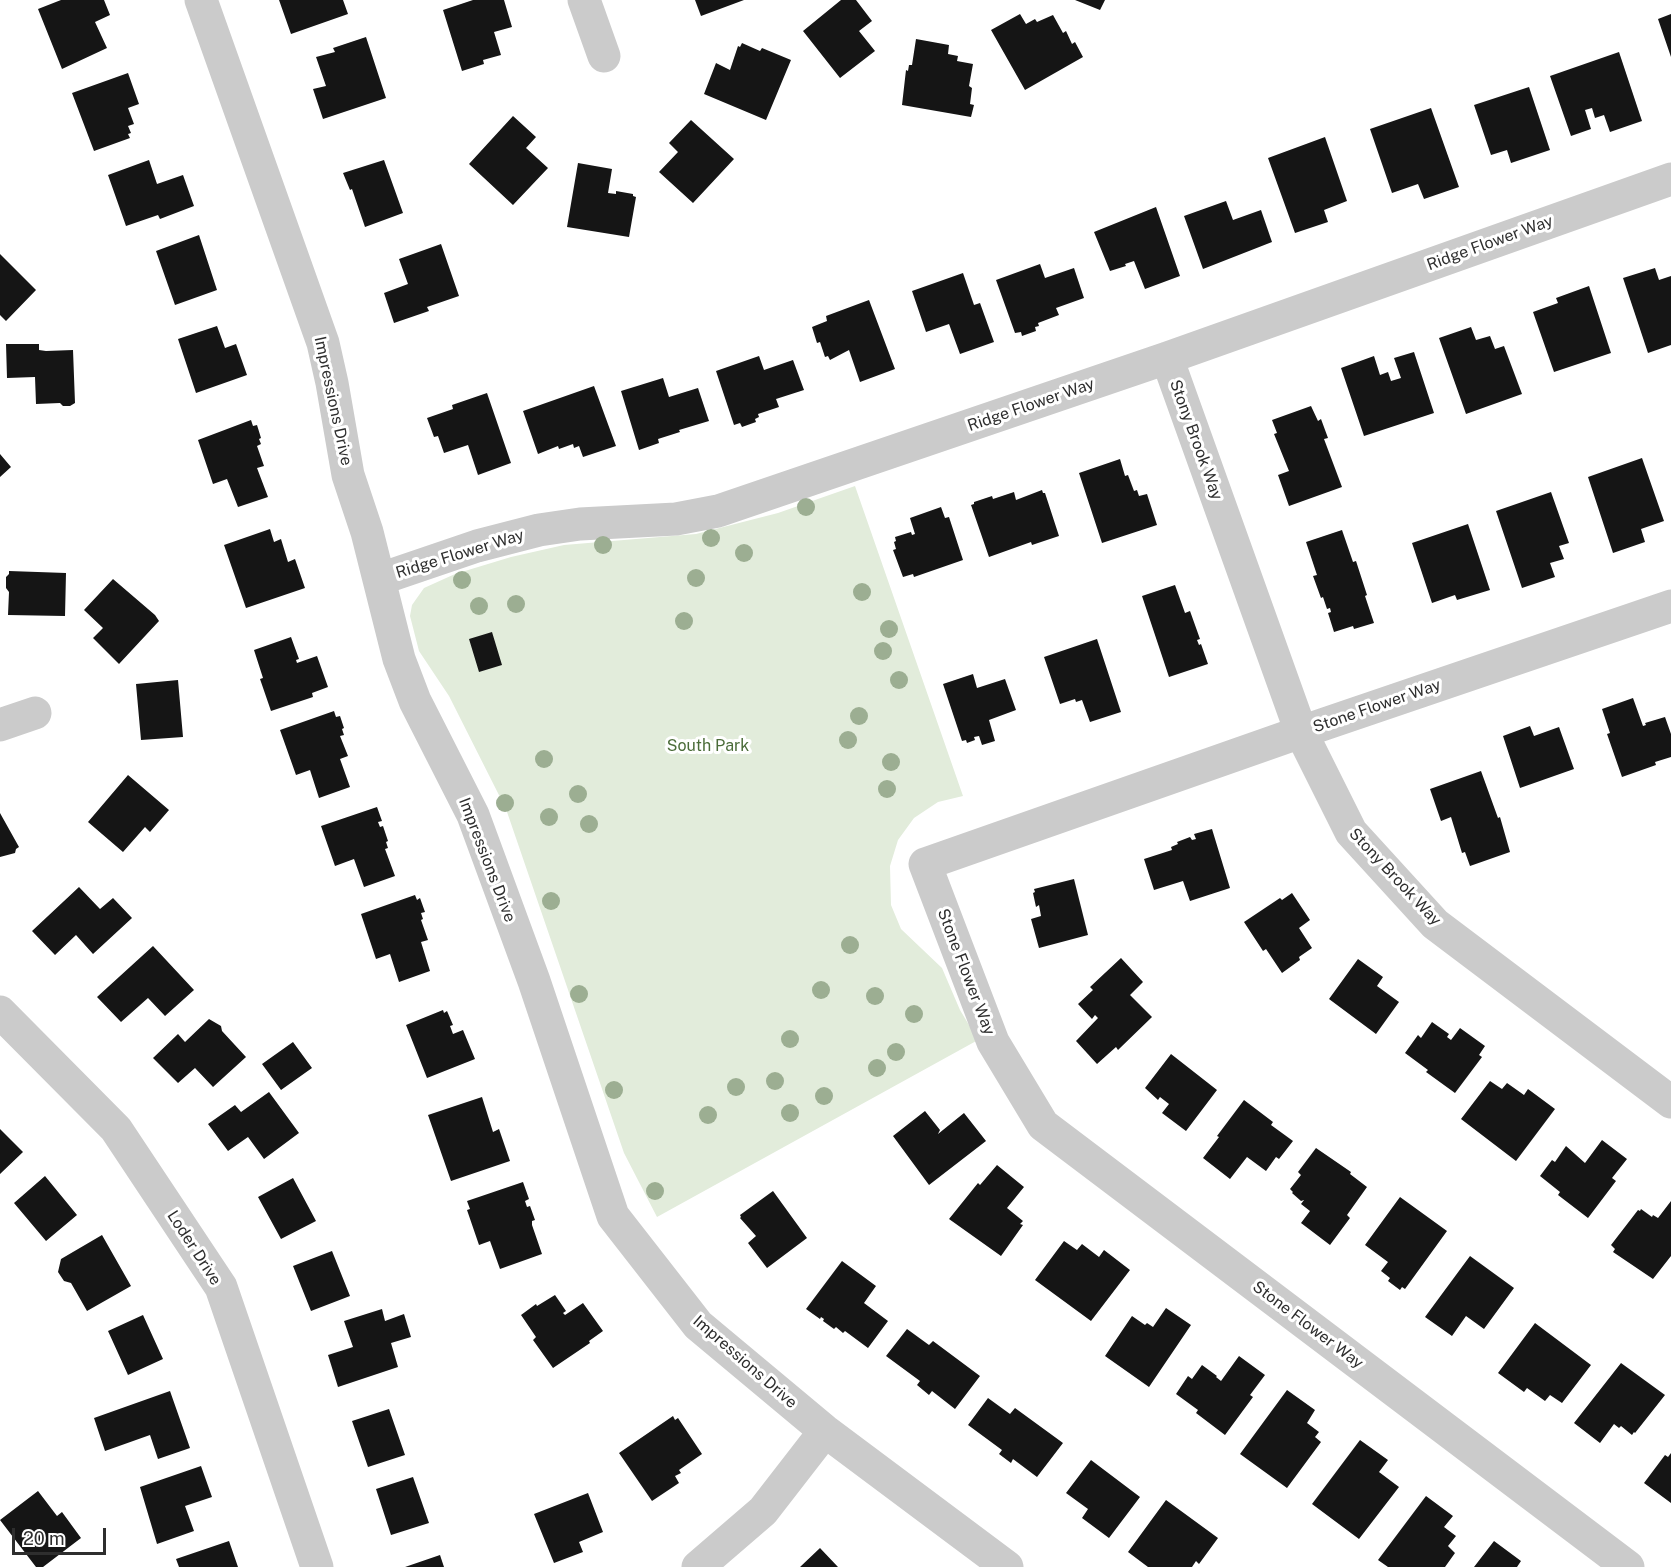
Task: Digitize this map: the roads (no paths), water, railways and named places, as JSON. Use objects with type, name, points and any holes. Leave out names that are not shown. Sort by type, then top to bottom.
[{"type":"street","name":"Impressions Drive","points":[[201,0],[323,343],[348,476],[380,579],[399,659],[415,701],[473,816],[534,981],[613,1216],[698,1325],[825,1431],[1007,1567]]},
{"type":"street","points":[[584,0],[604,56]]},
{"type":"street","name":"Ridge Flower Way","points":[[380,579],[477,546],[539,530],[580,524],[676,519],[718,511],[1167,358],[1671,179]]},
{"type":"street","name":"Stony Brook Way","points":[[1167,358],[1301,732],[1351,832],[1436,924],[1671,1102]]},
{"type":"street","name":"Stone Flower Way","points":[[1628,1567],[1043,1125],[993,1042],[925,864],[1301,732],[1671,606]]},
{"type":"street","points":[[0,725],[35,713]]},
{"type":"street","name":"Loder Drive","points":[[0,1012],[116,1129],[221,1287],[317,1567]]},
{"type":"street","points":[[698,1567],[763,1511],[825,1431]]},
{"type":"park label","name":"South Park","points":[[708,746]]}]
